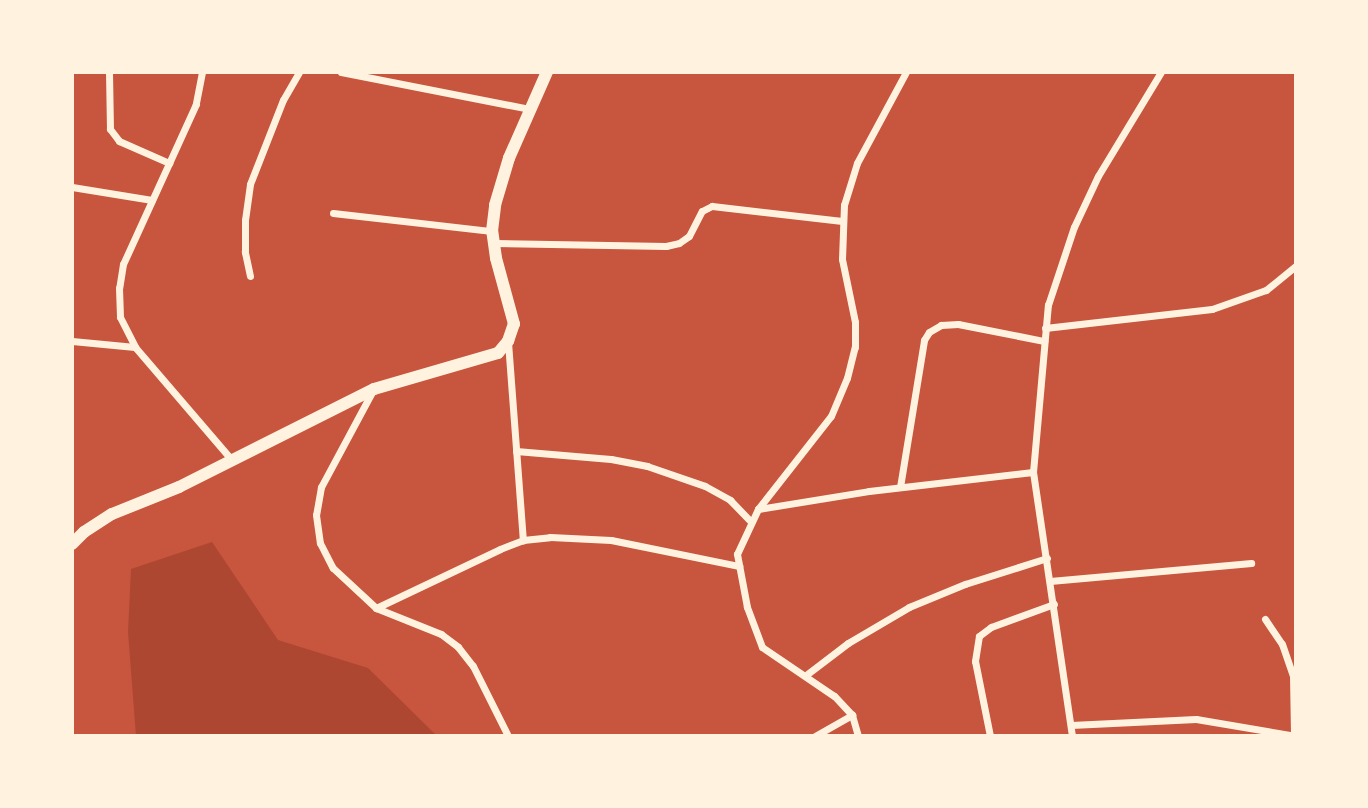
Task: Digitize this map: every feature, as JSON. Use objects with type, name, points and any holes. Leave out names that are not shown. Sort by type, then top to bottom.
[{"type":"street","points":[[109,72],[110,129],[119,141],[169,163]]},
{"type":"street","points":[[202,72],[196,104],[123,264],[119,288],[120,317],[135,347],[232,460]]},
{"type":"street","points":[[250,276],[245,252],[245,220],[250,184],[283,100],[299,72]]},
{"type":"street","points":[[341,72],[530,109]]},
{"type":"street","points":[[72,544],[84,532],[112,514],[179,487],[374,389],[482,360],[498,353],[508,341],[514,324],[493,237],[495,205],[509,158],[547,72]]},
{"type":"street","points":[[858,736],[852,715],[834,696],[762,648],[747,607],[737,554],[758,509],[831,416],[847,378],[855,347],[855,322],[842,259],[844,205],[858,163],[906,72]]},
{"type":"street","points":[[1072,736],[1033,472],[1048,305],[1074,227],[1098,176],[1161,72]]},
{"type":"street","points":[[72,187],[152,200]]},
{"type":"street","points":[[333,213],[493,237],[666,246],[689,236],[702,211],[712,206],[842,221]]},
{"type":"street","points":[[1045,328],[1212,309],[1266,290],[1296,266]]},
{"type":"street","points":[[900,487],[924,340],[929,332],[941,324],[958,324],[1044,341]]},
{"type":"street","points":[[72,341],[135,347]]},
{"type":"street","points":[[508,341],[523,540]]},
{"type":"street","points":[[374,389],[320,487],[316,515],[320,543],[333,568],[376,608],[441,634],[458,647],[473,666],[508,736]]},
{"type":"street","points":[[516,451],[611,459],[647,466],[705,486],[730,500],[751,522]]},
{"type":"street","points":[[758,509],[900,487],[1033,472]]},
{"type":"street","points":[[376,608],[474,559],[523,540],[579,536],[739,566]]},
{"type":"street","points":[[806,675],[848,643],[909,607],[965,583],[1046,558]]},
{"type":"street","points":[[1050,581],[1251,563]]},
{"type":"street","points":[[990,736],[975,661],[979,636],[991,627],[1054,604]]},
{"type":"street","points":[[1070,725],[1196,719],[1295,736],[1293,676],[1282,644],[1265,619]]},
{"type":"street","points":[[816,736],[852,715]]},
{"type":"shaded area","points":[[212,542],[278,640],[368,668],[437,736],[136,736],[128,632],[131,569]]}]
